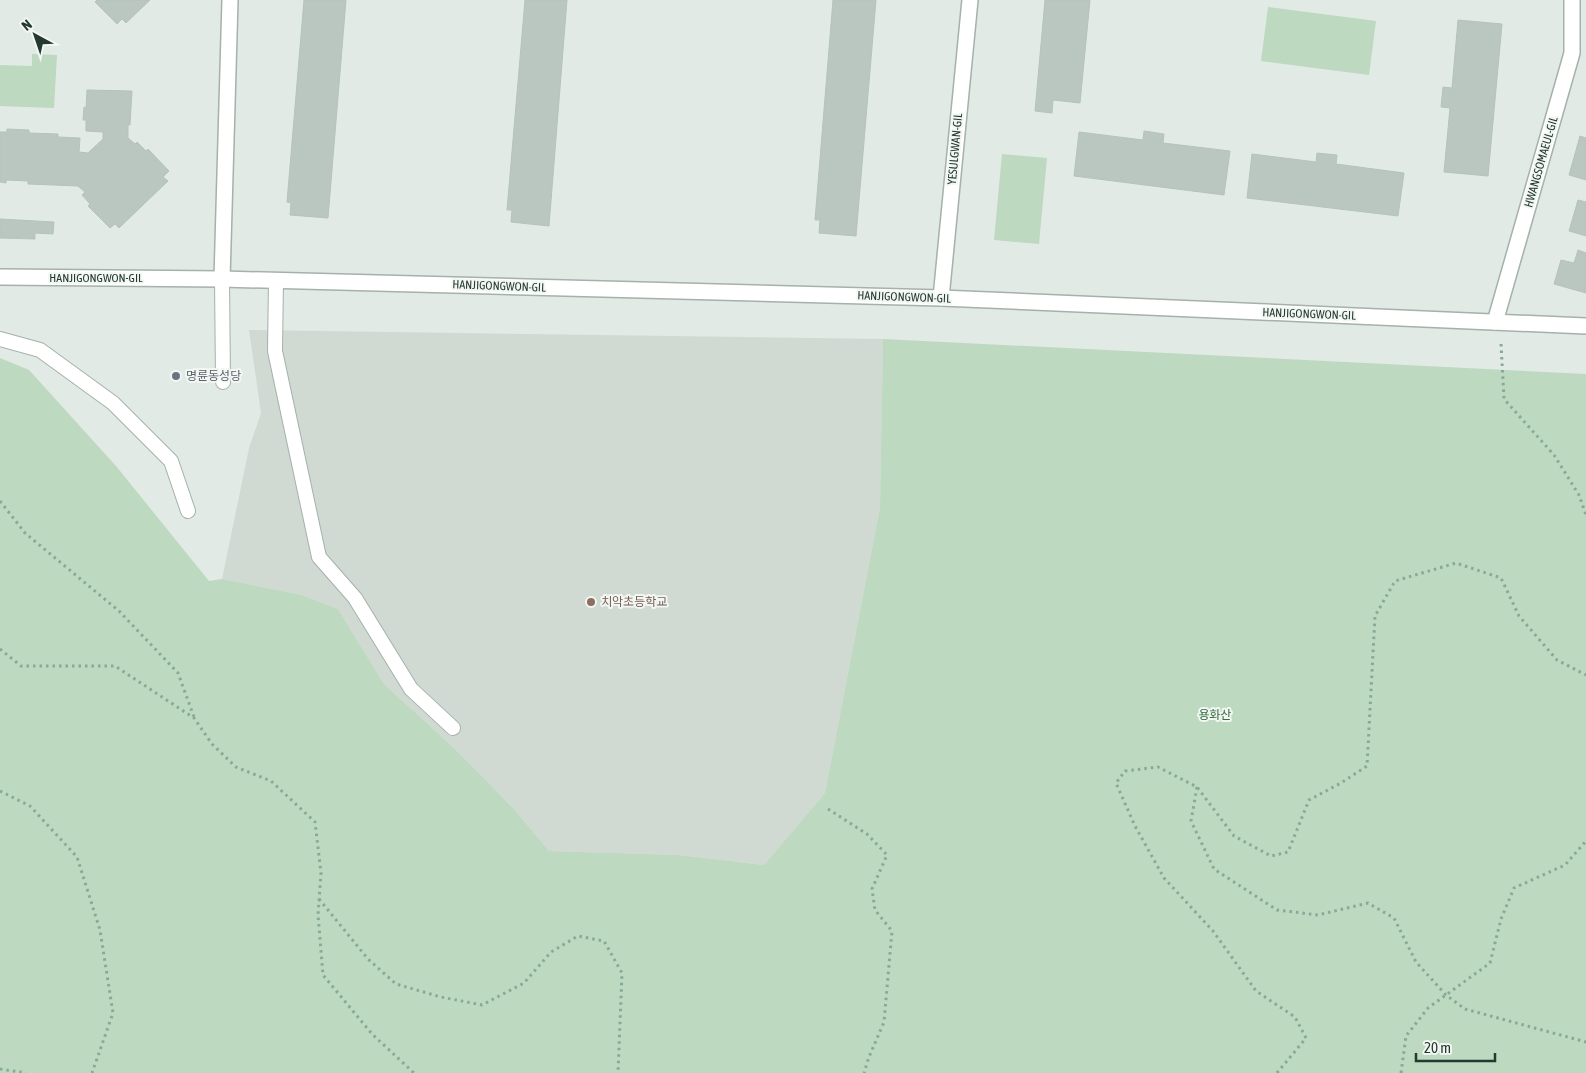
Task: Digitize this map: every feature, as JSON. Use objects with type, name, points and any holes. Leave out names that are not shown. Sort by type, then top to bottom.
[{"type":"street","points":[[222,279],[230,0]]},
{"type":"street","name":"YESULGWAN-GIL","points":[[941,298],[970,0]]},
{"type":"street","name":"HWANGSOMAEUL-GIL","points":[[1495,322],[1572,52],[1572,0]]},
{"type":"street","name":"HANJIGONGWON-GIL","points":[[0,277],[276,280],[941,298],[1586,326]]},
{"type":"lane","points":[[222,279],[223,382]]},
{"type":"lane","points":[[276,280],[275,351],[319,557],[355,598],[411,689],[453,728]]},
{"type":"lane","points":[[0,339],[40,350],[113,403],[171,461],[188,511]]},
{"type":"path","points":[[1501,344],[1504,399],[1554,454],[1579,496],[1586,515]]},
{"type":"path","points":[[0,501],[25,533],[119,611],[178,673],[194,718],[212,744],[236,767],[271,781],[315,822],[321,873],[318,915],[323,975],[372,1034],[414,1073]]},
{"type":"path","points":[[1277,1073],[1306,1038],[1295,1017],[1256,991],[1213,931],[1164,878],[1135,826],[1116,784],[1125,771],[1158,766],[1197,788],[1234,836],[1272,856],[1288,852],[1309,800],[1341,783],[1367,766],[1375,616],[1395,581],[1456,563],[1501,578],[1519,616],[1557,660],[1586,675]]},
{"type":"path","points":[[0,649],[21,666],[115,666],[194,718]]},
{"type":"path","points":[[1197,788],[1191,821],[1214,869],[1277,910],[1318,915],[1368,903],[1394,918],[1416,962],[1446,995],[1465,1010],[1586,1042]]},
{"type":"path","points":[[0,791],[30,806],[77,856],[100,930],[113,1013],[92,1073]]},
{"type":"path","points":[[828,809],[867,834],[887,855],[872,889],[875,910],[892,931],[884,1022],[864,1073]]},
{"type":"path","points":[[1400,1073],[1406,1036],[1428,1008],[1490,963],[1501,920],[1514,888],[1565,865],[1586,841]]},
{"type":"path","points":[[319,899],[368,959],[396,984],[441,997],[482,1005],[524,983],[551,952],[578,936],[604,941],[622,973],[618,1073]]},
{"type":"path","points":[[0,1069],[26,1073]]},
{"type":"shaded area","name":"치악초등학교","points":[[249,330],[883,339],[880,507],[825,793],[764,865],[679,855],[549,851],[514,809],[456,750],[384,684],[338,609],[302,595],[222,579],[249,448],[261,413]]},
{"type":"green space","points":[[1268,7],[1376,21],[1369,75],[1261,61]]},
{"type":"green space","points":[[32,54],[57,55],[54,108],[0,106],[0,65],[32,66]]},
{"type":"green space","points":[[1002,154],[1047,158],[1039,244],[994,240]]},
{"type":"green space","name":"용화산","points":[[883,339],[1586,374],[1586,1073],[0,1073],[0,358],[29,370],[116,466],[209,581],[222,579],[302,595],[338,609],[384,684],[456,750],[514,809],[549,851],[679,855],[764,865],[825,793],[880,507]]},
{"type":"building","points":[[97,0],[150,0],[126,23],[122,19],[117,24],[95,2]]},
{"type":"building","points":[[304,0],[346,0],[328,218],[290,215],[291,203],[287,202]]},
{"type":"building","points":[[525,0],[567,0],[549,226],[511,222],[512,210],[507,210]]},
{"type":"building","points":[[833,0],[876,0],[856,236],[819,233],[820,220],[815,220]]},
{"type":"building","points":[[1045,0],[1090,0],[1080,103],[1053,100],[1052,113],[1035,111]]},
{"type":"building","points":[[1458,20],[1502,24],[1488,176],[1444,172],[1450,108],[1441,107],[1443,87],[1452,88]]},
{"type":"building","points":[[87,90],[132,91],[128,138],[135,144],[137,142],[146,151],[148,149],[169,171],[163,177],[168,181],[119,228],[115,224],[110,228],[88,206],[90,204],[82,195],[85,192],[78,186],[28,184],[28,181],[6,180],[6,183],[0,182],[0,132],[7,132],[7,129],[29,130],[29,133],[58,134],[58,137],[80,138],[79,152],[88,153],[103,139],[103,132],[86,131],[86,120],[83,120]]},
{"type":"building","points":[[1144,131],[1164,134],[1163,143],[1230,151],[1224,195],[1074,176],[1079,132],[1143,140]]},
{"type":"building","points":[[1580,136],[1586,138],[1586,180],[1569,175]]},
{"type":"building","points":[[1317,153],[1337,155],[1336,164],[1404,173],[1398,216],[1247,198],[1252,154],[1316,162]]},
{"type":"building","points":[[1578,200],[1586,202],[1586,236],[1569,231]]},
{"type":"building","points":[[0,219],[54,222],[53,234],[35,233],[35,239],[0,238]]},
{"type":"building","points":[[1578,250],[1586,253],[1586,293],[1554,284],[1561,260],[1574,263]]},
{"type":"place","name":"명륜동성당","points":[[176,376]]},
{"type":"place","name":"치악초등학교","points":[[591,602]]}]
